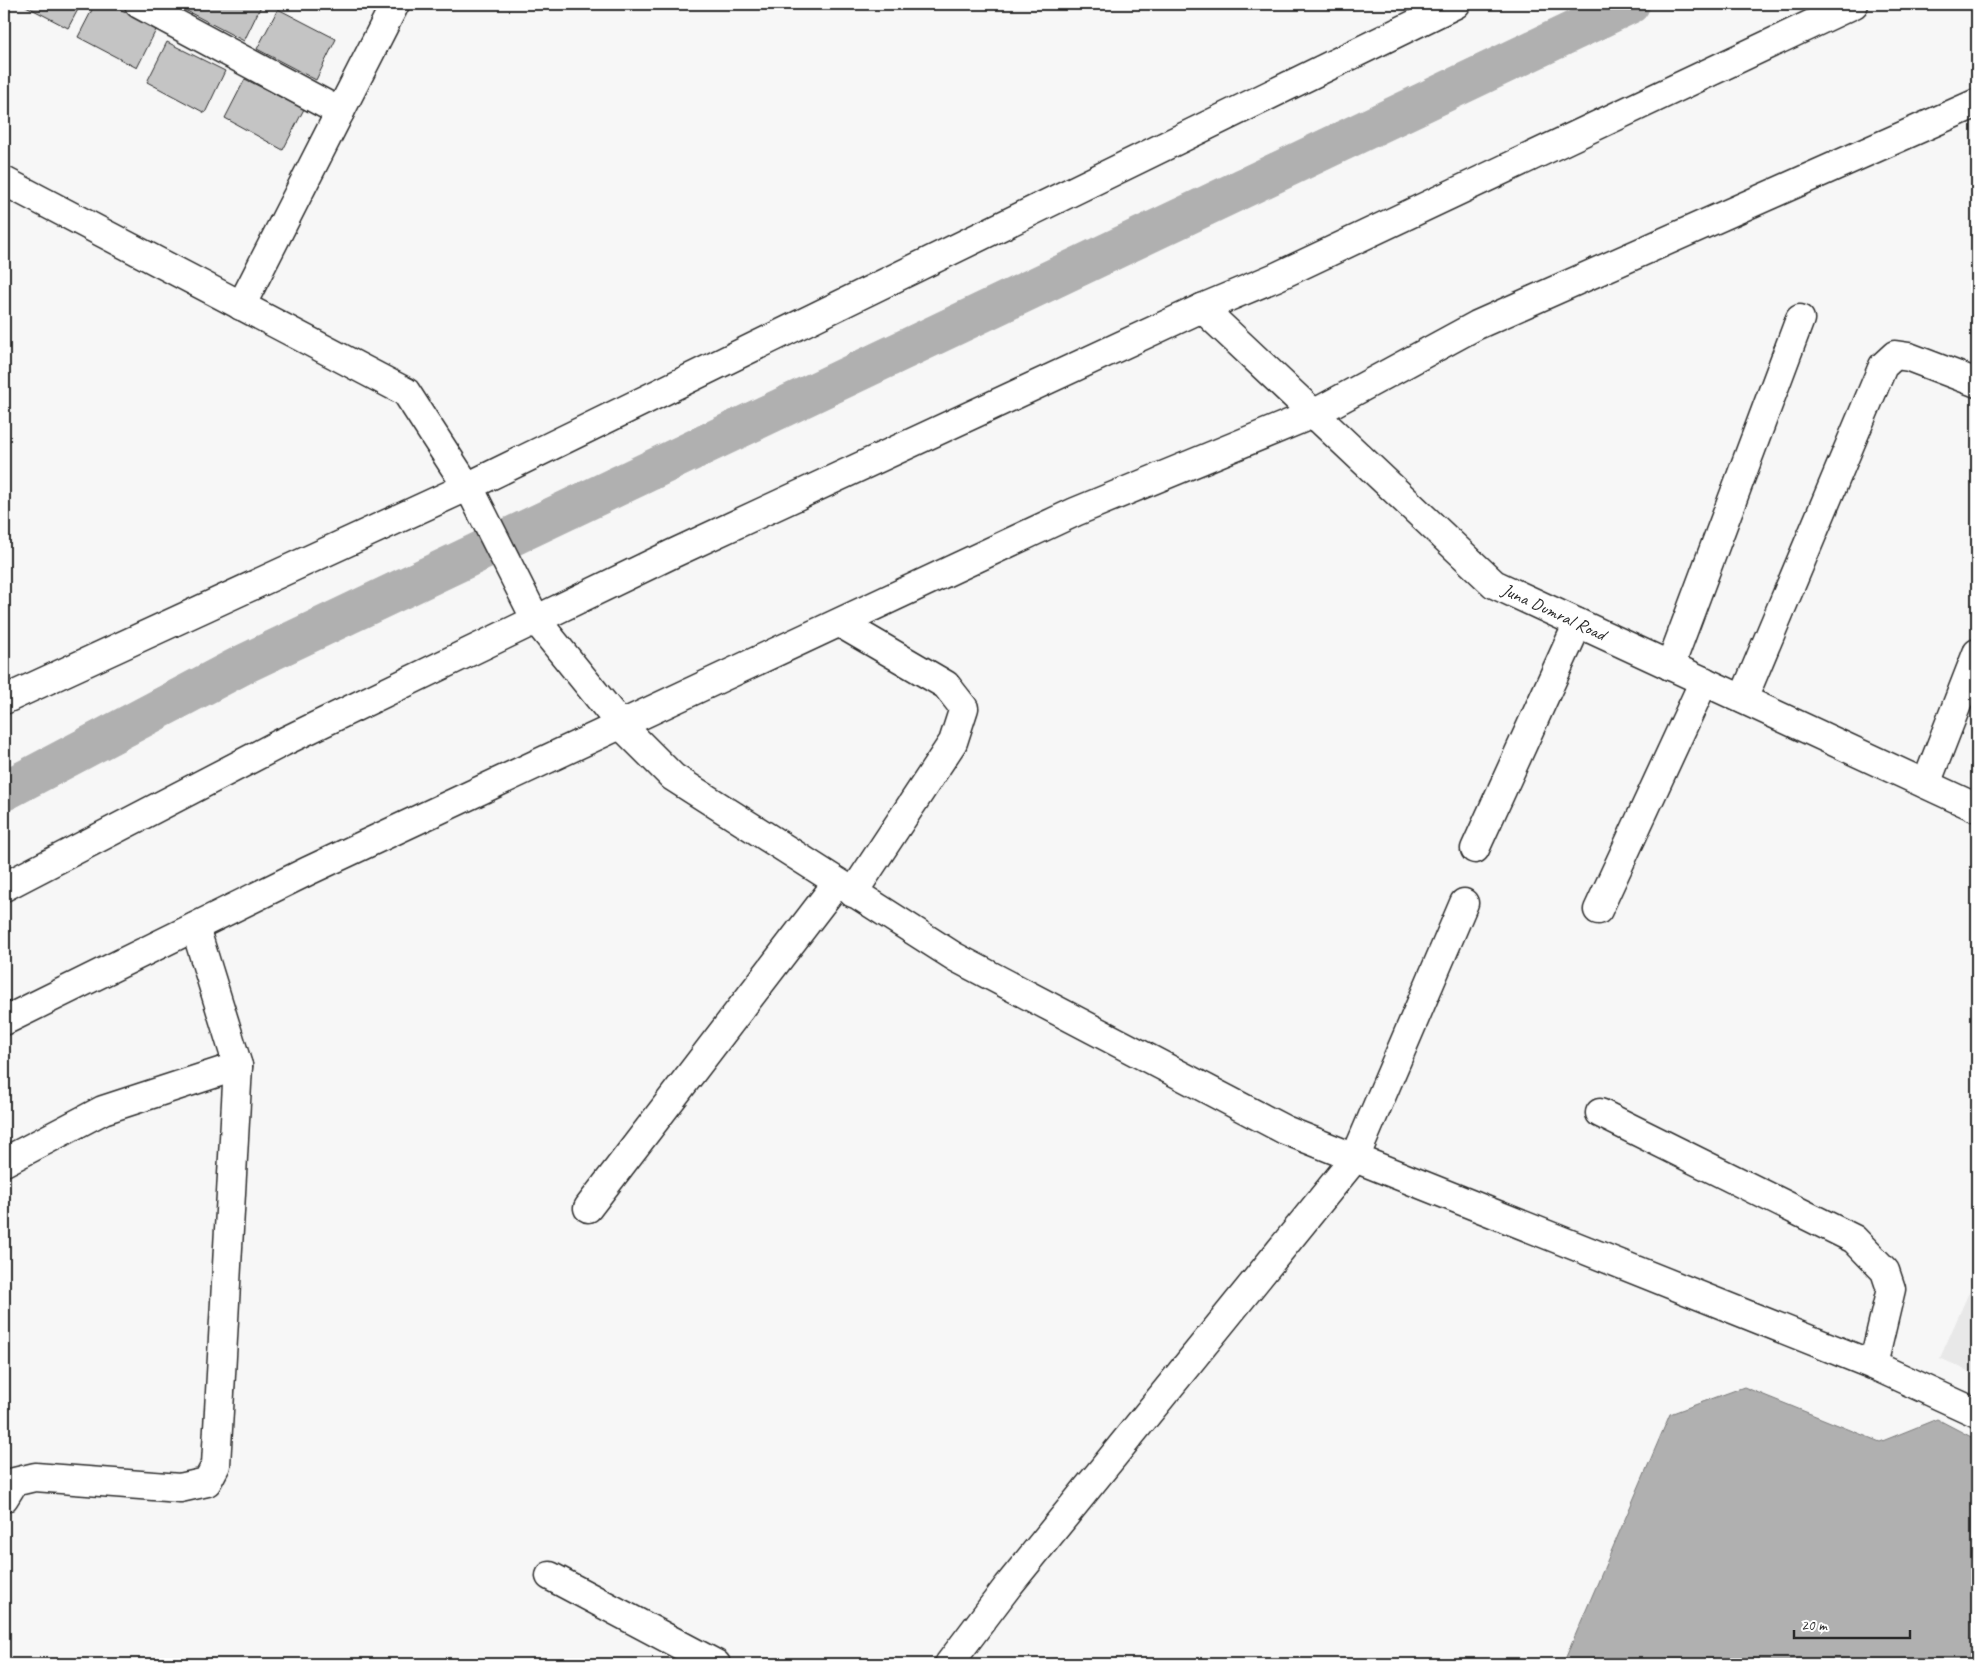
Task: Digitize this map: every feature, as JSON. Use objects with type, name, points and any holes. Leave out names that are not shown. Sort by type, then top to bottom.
[{"type":"street","points":[[138,4],[340,112]]},
{"type":"street","points":[[241,306],[395,4]]},
{"type":"street","points":[[4,700],[471,493],[1456,4]]},
{"type":"street","points":[[4,887],[283,742],[534,615],[672,554],[1202,308],[1276,276],[1854,4]]},
{"type":"street","points":[[4,1021],[308,871],[1075,512],[1313,414],[1477,325],[1977,103]]},
{"type":"street","points":[[4,181],[406,392],[471,493],[534,615],[620,725],[673,777],[955,957],[1285,1130],[1873,1365],[1977,1413]]},
{"type":"street","name":"Juna Dumral Road","points":[[1202,308],[1494,584],[1977,808]]},
{"type":"street","points":[[1670,666],[1800,319]]},
{"type":"street","points":[[1743,699],[1883,366],[1895,356],[1910,357],[1977,383]]},
{"type":"street","points":[[588,1208],[845,888],[953,742],[964,708],[946,685],[840,623]]},
{"type":"street","points":[[1476,849],[1578,623]]},
{"type":"street","points":[[1926,784],[1977,653]]},
{"type":"street","points":[[1598,910],[1704,681]]},
{"type":"street","points":[[949,1664],[1008,1586],[1355,1158],[1464,903]]},
{"type":"street","points":[[4,1498],[14,1482],[35,1477],[180,1488],[207,1482],[216,1465],[238,1066],[195,927]]},
{"type":"street","points":[[4,1162],[103,1110],[238,1066]]},
{"type":"street","points":[[1600,1113],[1854,1238],[1885,1271],[1891,1289],[1873,1365]]},
{"type":"street","points":[[550,1576],[716,1664]]},
{"type":"shaded area","points":[[1977,1274],[1977,1375],[1940,1358]]},
{"type":"shaded area","points":[[1744,1387],[1880,1442],[1937,1419],[1977,1440],[1977,1664],[1563,1664],[1670,1414]]},
{"type":"building","points":[[22,4],[81,4],[68,28]]},
{"type":"building","points":[[95,4],[110,4],[157,28],[137,68],[78,37]]},
{"type":"building","points":[[188,4],[262,4],[244,41],[185,10]]},
{"type":"building","points":[[278,9],[336,39],[316,80],[257,49]]},
{"type":"building","points":[[167,42],[225,71],[205,113],[147,82]]},
{"type":"building","points":[[245,79],[304,109],[283,150],[225,118]]},
{"type":"waterway","points":[[4,791],[244,664],[1630,4]]}]
